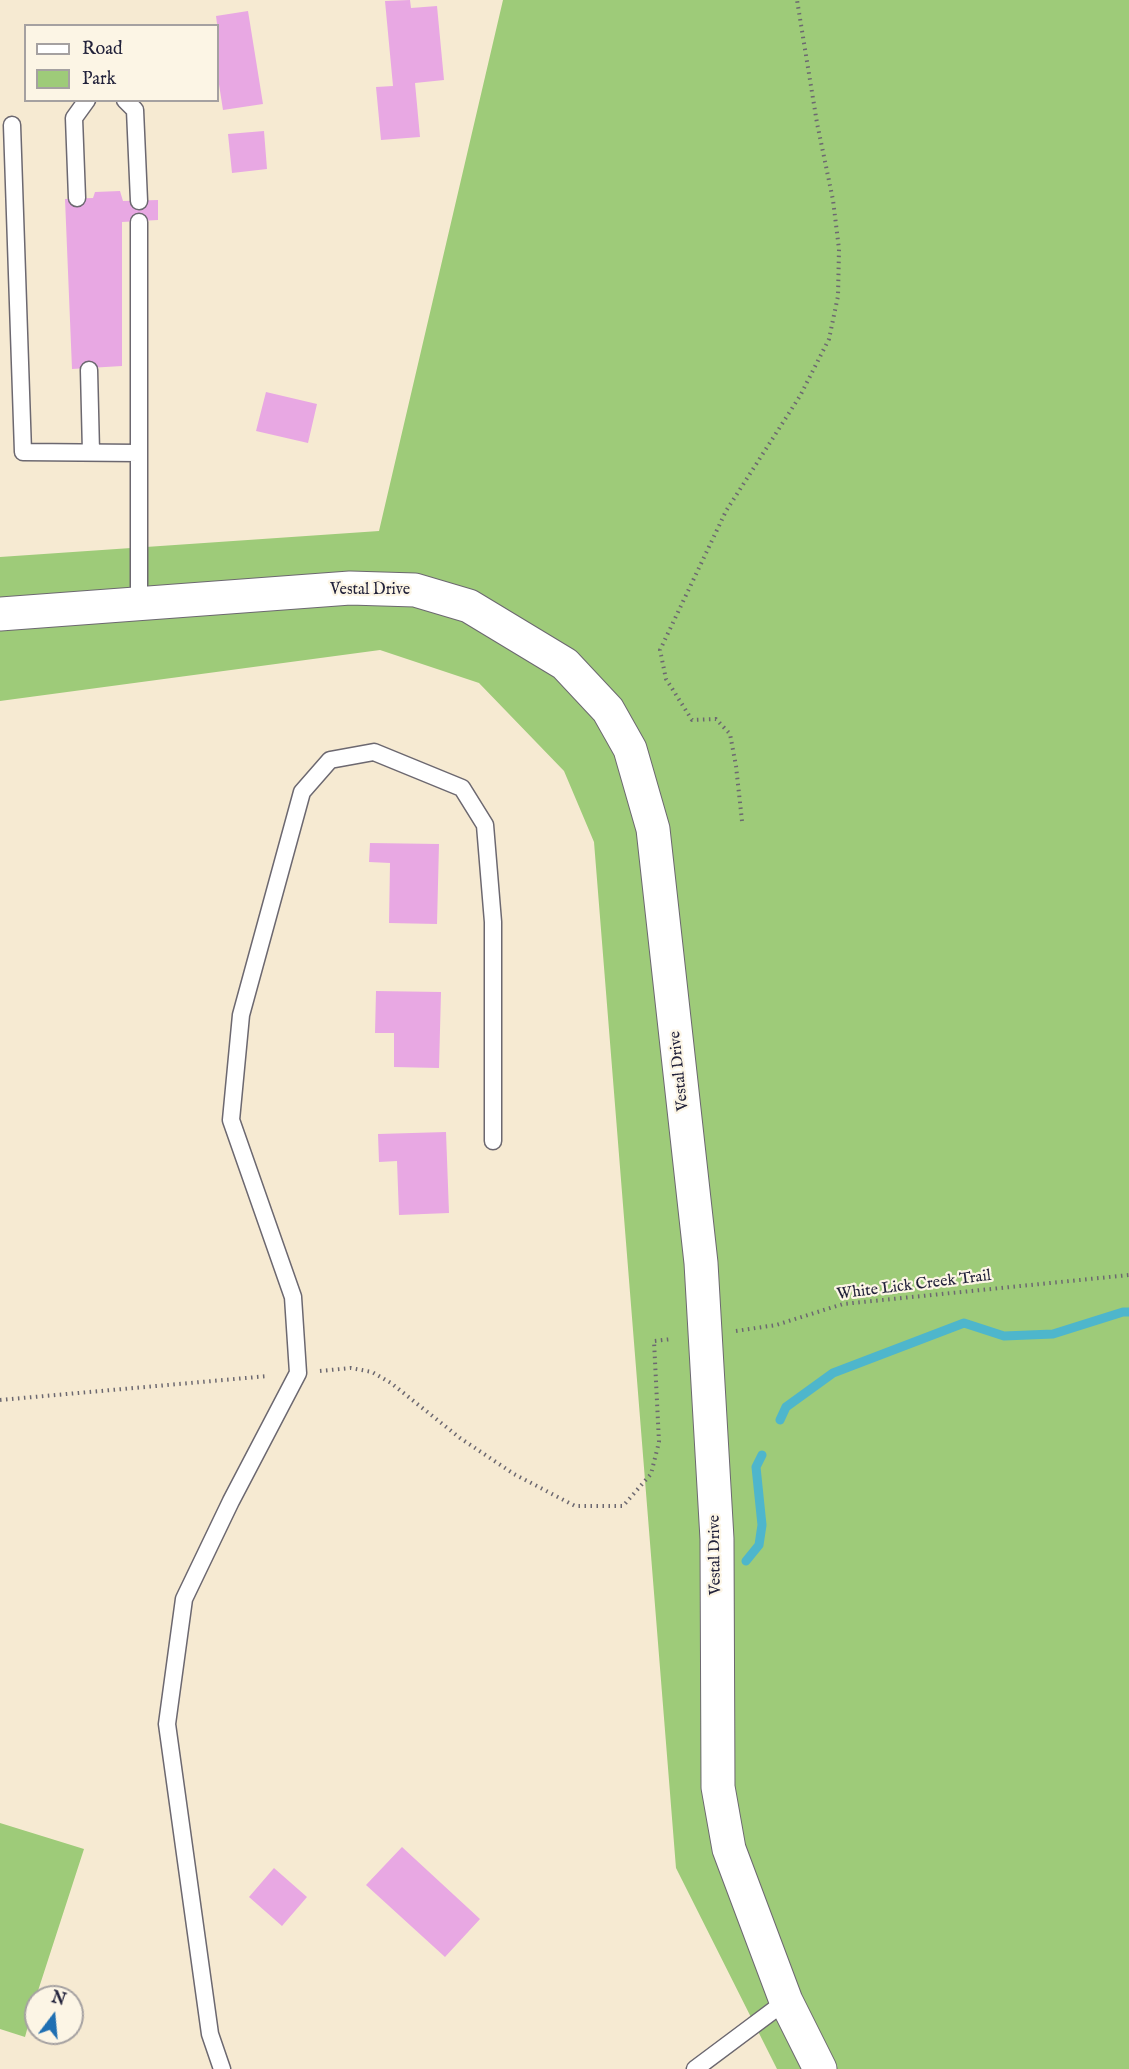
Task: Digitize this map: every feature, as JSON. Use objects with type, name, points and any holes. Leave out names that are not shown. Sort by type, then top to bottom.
[{"type":"street","name":"Vestal Drive","points":[[0,614],[350,588],[415,590],[469,606],[565,664],[608,710],[630,748],[653,829],[701,1263],[717,1539],[717,1786],[729,1849],[786,2001],[820,2069]]},
{"type":"lane","points":[[77,198],[74,118],[86,102]]},
{"type":"lane","points":[[126,102],[135,110],[139,201]]},
{"type":"lane","points":[[12,125],[23,452],[139,453]]},
{"type":"lane","points":[[139,222],[139,604]]},
{"type":"lane","points":[[88,370],[91,452]]},
{"type":"lane","points":[[222,2069],[210,2034],[167,1724],[184,1599],[231,1501],[298,1373],[293,1297],[231,1120],[241,1015],[302,792],[330,760],[374,752],[462,788],[485,825],[493,922],[493,1141]]},
{"type":"lane","points":[[695,2069],[786,2001]]},
{"type":"path","points":[[742,821],[730,734],[716,719],[692,720],[666,680],[660,650],[726,510],[800,396],[829,339],[837,296],[838,261],[834,200],[817,123],[797,0]]},
{"type":"path","name":"White Lick Creek Trail","points":[[298,1373],[351,1368],[372,1372],[391,1383],[460,1438],[514,1474],[575,1506],[623,1506],[651,1474],[659,1442],[654,1341],[776,1325],[843,1304],[1129,1275]]},
{"type":"path","points":[[0,1400],[298,1373]]},
{"type":"green space","points":[[503,0],[1129,0],[1129,2069],[777,2069],[676,1868],[594,842],[564,771],[479,683],[380,650],[0,701],[0,557],[379,531]]},
{"type":"green space","points":[[0,1823],[84,1849],[40,1985],[24,1985],[24,2037],[0,2029]]},
{"type":"building","points":[[410,0],[411,8],[437,6],[444,80],[415,83],[420,137],[381,140],[376,87],[393,86],[385,1]]},
{"type":"building","points":[[248,11],[263,104],[223,110],[219,84],[219,24],[217,24],[216,16]]},
{"type":"building","points":[[264,131],[267,169],[232,173],[228,134]]},
{"type":"building","points":[[120,191],[123,201],[158,200],[158,220],[122,222],[122,366],[72,369],[65,199],[93,198],[95,192]]},
{"type":"building","points":[[266,392],[317,404],[308,443],[256,431]]},
{"type":"building","points":[[370,843],[439,844],[437,924],[389,923],[390,863],[369,862]]},
{"type":"building","points":[[376,991],[441,992],[439,1068],[394,1067],[394,1033],[375,1033]]},
{"type":"building","points":[[446,1132],[449,1213],[399,1215],[397,1161],[379,1162],[378,1134]]},
{"type":"building","points":[[402,1847],[480,1919],[445,1957],[366,1885]]},
{"type":"building","points":[[274,1868],[307,1897],[282,1926],[249,1897]]},
{"type":"waterway","points":[[780,1420],[786,1407],[833,1373],[964,1323],[1004,1336],[1053,1334],[1129,1312]]},
{"type":"waterway","points":[[746,1561],[759,1545],[762,1525],[756,1467],[762,1455]]}]
